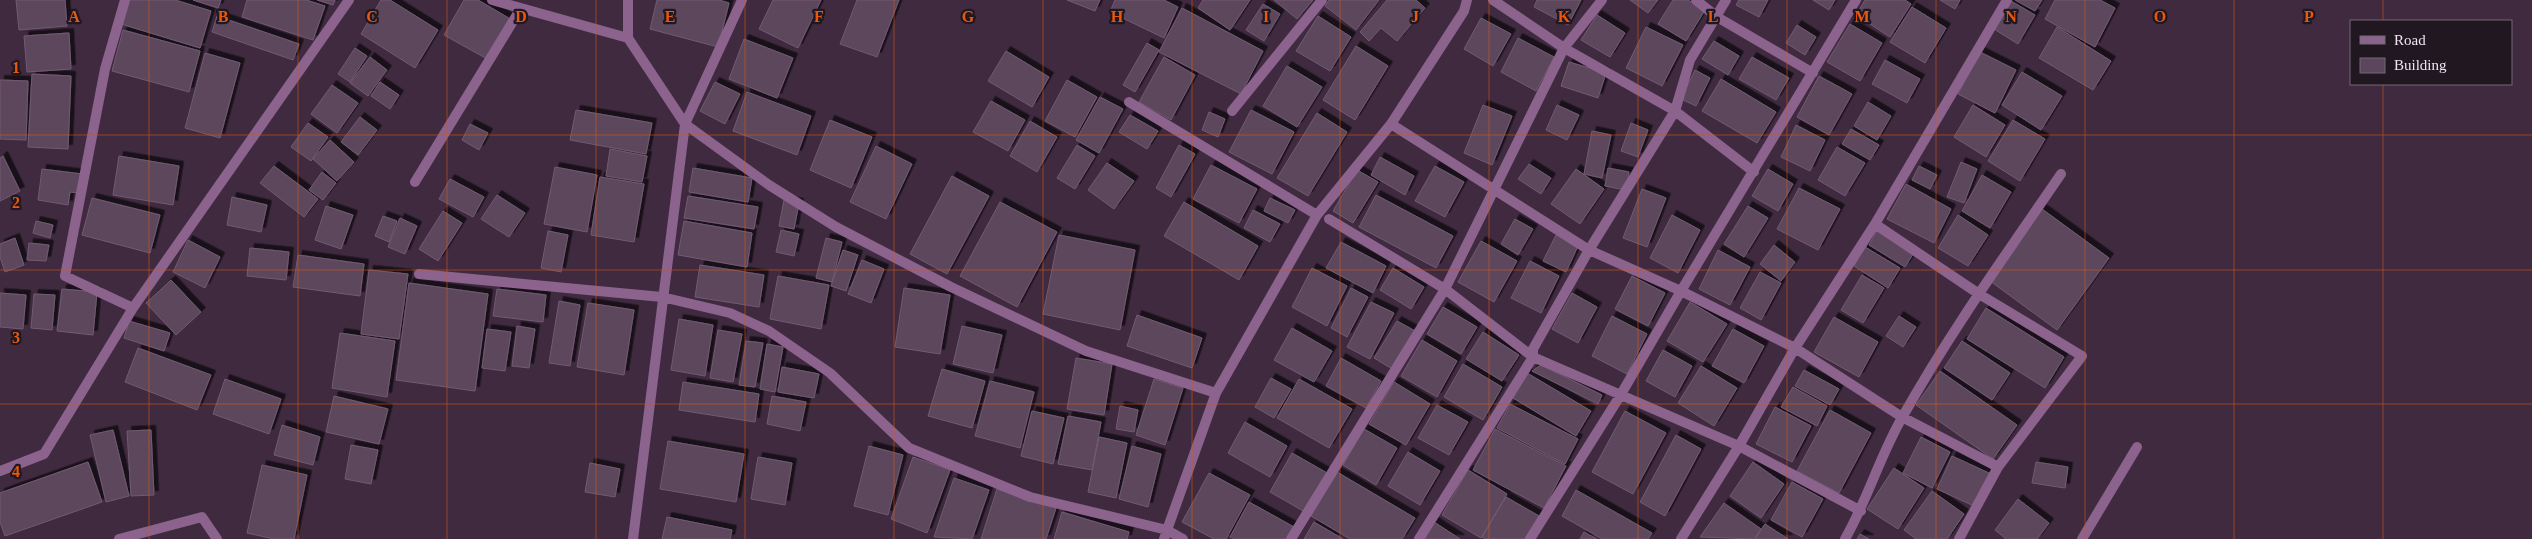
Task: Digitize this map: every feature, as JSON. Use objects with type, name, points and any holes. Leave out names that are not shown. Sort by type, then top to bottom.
[{"type":"street","points":[[124,0],[105,69],[65,276],[133,308]]},
{"type":"street","points":[[0,471],[44,454],[133,308],[349,0]]},
{"type":"street","points":[[492,0],[628,38]]},
{"type":"street","points":[[628,0],[628,38],[684,124],[770,185],[836,227],[951,287],[1086,351],[1216,393]]},
{"type":"street","points":[[633,539],[684,124],[742,0]]},
{"type":"street","points":[[1232,111],[1322,0]]},
{"type":"street","points":[[1166,535],[1216,393],[1317,215],[1391,124],[1464,11],[1467,0]]},
{"type":"street","points":[[1493,0],[1564,48],[1675,111],[1754,172]]},
{"type":"street","points":[[1291,539],[1445,289],[1493,188],[1564,48],[1602,0]]},
{"type":"street","points":[[1696,0],[1717,17],[1813,73]]},
{"type":"street","points":[[1419,539],[1533,357],[1533,349],[1589,250],[1675,111],[1690,60],[1726,0]]},
{"type":"street","points":[[1530,539],[1620,396],[1680,291],[1754,172],[1856,0]]},
{"type":"street","points":[[1681,539],[1739,446],[1795,348],[1874,224],[2007,0]]},
{"type":"street","points":[[415,182],[521,8]]},
{"type":"street","points":[[1129,102],[1317,215]]},
{"type":"street","points":[[1391,124],[1589,250],[1680,291],[1795,348],[1902,417],[1998,467]]},
{"type":"street","points":[[1844,539],[1861,510],[1902,417],[1979,294],[2061,174]]},
{"type":"street","points":[[1330,219],[1445,289],[1533,357],[1739,446],[1861,510]]},
{"type":"street","points":[[1874,224],[1979,294],[2082,356],[1998,467],[1959,539]]},
{"type":"street","points":[[419,274],[662,297],[730,313],[769,331],[830,373],[909,448],[1030,496],[1183,539]]},
{"type":"street","points":[[2082,539],[2137,447]]},
{"type":"street","points":[[119,539],[202,517],[217,539]]},
{"type":"building","points":[[16,0],[65,0],[67,26],[19,30]]},
{"type":"building","points":[[128,0],[175,0],[211,11],[200,48],[121,24]]},
{"type":"building","points":[[193,0],[221,0],[218,8]]},
{"type":"building","points":[[247,0],[306,0],[325,6],[313,40],[242,17]]},
{"type":"building","points":[[317,0],[335,0],[333,5]]},
{"type":"building","points":[[381,0],[390,0],[438,30],[415,68],[361,34]]},
{"type":"building","points":[[464,0],[478,0],[512,20],[489,60],[444,35]]},
{"type":"building","points":[[657,0],[719,0],[729,3],[718,47],[650,29]]},
{"type":"building","points":[[773,0],[821,0],[798,48],[759,29]]},
{"type":"building","points":[[857,0],[899,0],[877,57],[840,44]]},
{"type":"building","points":[[1067,0],[1100,0],[1095,11]]},
{"type":"building","points":[[1115,0],[1164,0],[1178,7],[1164,38],[1110,12]]},
{"type":"building","points":[[1203,0],[1250,0],[1230,30],[1198,8]]},
{"type":"building","points":[[1274,0],[1313,0],[1297,19]]},
{"type":"building","points":[[1329,0],[1379,0],[1356,30],[1325,6]]},
{"type":"building","points":[[1387,0],[1416,0],[1425,8],[1397,41],[1381,28],[1369,41],[1360,32]]},
{"type":"building","points":[[1537,0],[1581,0],[1568,25],[1534,7]]},
{"type":"building","points":[[1630,0],[1658,0],[1648,13]]},
{"type":"building","points":[[1673,0],[1688,0],[1705,10],[1686,41],[1658,24]]},
{"type":"building","points":[[1739,0],[1768,0],[1759,17],[1736,5]]},
{"type":"building","points":[[1813,0],[1835,0],[1829,10]]},
{"type":"building","points":[[1865,0],[1905,0],[1911,4],[1890,37],[1856,15]]},
{"type":"building","points":[[1940,0],[1960,0],[1955,9]]},
{"type":"building","points":[[2015,0],[2042,0],[2035,11]]},
{"type":"building","points":[[2055,0],[2100,0],[2115,8],[2095,47],[2045,19]]},
{"type":"building","points":[[2011,1],[2035,15],[2018,44],[1994,29]]},
{"type":"building","points":[[1263,4],[1280,14],[1264,41],[1246,30]]},
{"type":"building","points":[[1912,7],[1946,28],[1925,63],[1890,42]]},
{"type":"building","points":[[1182,8],[1263,51],[1241,94],[1159,52]]},
{"type":"building","points":[[1597,15],[1625,33],[1610,57],[1581,40]]},
{"type":"building","points":[[217,16],[299,44],[293,60],[212,32]]},
{"type":"building","points":[[1318,16],[1351,37],[1330,71],[1296,51]]},
{"type":"building","points":[[1481,18],[1511,34],[1493,66],[1464,49]]},
{"type":"building","points":[[1850,24],[1882,43],[1860,81],[1827,62]]},
{"type":"building","points":[[1797,25],[1816,37],[1805,55],[1786,43]]},
{"type":"building","points":[[1646,27],[1683,45],[1662,86],[1626,68]]},
{"type":"building","points":[[2057,27],[2111,61],[2093,90],[2039,58]]},
{"type":"building","points":[[123,30],[200,51],[189,92],[112,71]]},
{"type":"building","points":[[69,33],[71,69],[27,72],[24,36]]},
{"type":"building","points":[[1518,38],[1554,57],[1536,91],[1501,72]]},
{"type":"building","points":[[744,39],[793,58],[777,98],[729,79]]},
{"type":"building","points":[[1714,41],[1739,56],[1728,75],[1702,59]]},
{"type":"building","points":[[1147,43],[1159,50],[1135,92],[1123,85]]},
{"type":"building","points":[[1356,46],[1388,66],[1355,120],[1323,100]]},
{"type":"building","points":[[355,48],[367,56],[350,82],[338,74]]},
{"type":"building","points":[[1006,51],[1049,77],[1032,107],[988,81]]},
{"type":"building","points":[[1980,52],[2016,70],[1995,113],[1958,94]]},
{"type":"building","points":[[205,53],[240,63],[220,138],[185,128]]},
{"type":"building","points":[[370,57],[387,70],[368,96],[350,83]]},
{"type":"building","points":[[1164,57],[1195,75],[1171,120],[1139,102]]},
{"type":"building","points":[[1752,57],[1789,78],[1776,100],[1739,79]]},
{"type":"building","points":[[1885,60],[1920,79],[1907,103],[1872,84]]},
{"type":"building","points":[[1569,62],[1606,73],[1598,98],[1561,86]]},
{"type":"building","points":[[1287,66],[1322,87],[1297,127],[1263,106]]},
{"type":"building","points":[[1695,70],[1710,78],[1696,106],[1681,99]]},
{"type":"building","points":[[2022,72],[2062,96],[2041,130],[2002,105]]},
{"type":"building","points":[[32,74],[71,76],[68,149],[28,147]]},
{"type":"building","points":[[1819,76],[1852,94],[1829,135],[1797,117]]},
{"type":"building","points":[[1721,79],[1776,112],[1757,143],[1702,111]]},
{"type":"building","points":[[0,80],[28,81],[26,140],[0,139]]},
{"type":"building","points":[[1067,80],[1097,97],[1075,137],[1045,121]]},
{"type":"building","points":[[380,82],[399,95],[390,109],[371,96]]},
{"type":"building","points":[[715,82],[740,94],[725,124],[700,111]]},
{"type":"building","points":[[332,85],[358,103],[337,133],[311,114]]},
{"type":"building","points":[[747,92],[811,116],[797,155],[733,131]]},
{"type":"building","points":[[1100,97],[1123,109],[1099,153],[1076,140]]},
{"type":"building","points":[[991,101],[1025,120],[1008,151],[973,132]]},
{"type":"building","points":[[1868,102],[1891,116],[1877,140],[1854,126]]},
{"type":"building","points":[[1483,105],[1512,116],[1492,165],[1464,153]]},
{"type":"building","points":[[1557,105],[1579,115],[1567,140],[1546,130]]},
{"type":"building","points":[[1973,105],[2005,125],[1986,157],[1954,137]]},
{"type":"building","points":[[576,110],[652,123],[646,154],[570,140]]},
{"type":"building","points":[[1251,110],[1294,132],[1272,174],[1229,152]]},
{"type":"building","points":[[1209,112],[1225,119],[1218,137],[1202,130]]},
{"type":"building","points":[[1317,113],[1347,132],[1308,196],[1277,178]]},
{"type":"building","points":[[1130,115],[1158,131],[1147,149],[1119,132]]},
{"type":"building","points":[[360,117],[377,130],[358,155],[341,142]]},
{"type":"building","points":[[830,120],[872,137],[851,188],[810,170]]},
{"type":"building","points":[[2013,120],[2045,139],[2020,181],[1988,161]]},
{"type":"building","points":[[1030,121],[1057,137],[1037,172],[1010,156]]},
{"type":"building","points":[[308,123],[328,137],[311,161],[291,147]]},
{"type":"building","points":[[1631,123],[1648,130],[1638,157],[1621,151]]},
{"type":"building","points":[[470,124],[488,133],[479,150],[462,140]]},
{"type":"building","points":[[1796,125],[1825,140],[1810,171],[1781,157]]},
{"type":"building","points":[[1851,129],[1879,145],[1870,160],[1842,144]]},
{"type":"building","points":[[1592,131],[1611,135],[1602,178],[1584,174]]},
{"type":"building","points":[[330,140],[354,162],[337,181],[313,159]]},
{"type":"building","points":[[1077,145],[1095,156],[1075,189],[1057,178]]},
{"type":"building","points":[[1179,145],[1195,154],[1171,197],[1156,188]]},
{"type":"building","points":[[876,146],[912,164],[886,219],[850,202]]},
{"type":"building","points":[[1837,147],[1865,163],[1845,196],[1818,180]]},
{"type":"building","points":[[610,149],[647,156],[642,182],[606,176]]},
{"type":"building","points":[[3,156],[20,191],[0,201],[0,158]]},
{"type":"building","points":[[119,156],[179,166],[173,205],[113,195]]},
{"type":"building","points":[[1380,157],[1414,176],[1405,195],[1371,175]]},
{"type":"building","points":[[1961,162],[1977,169],[1964,203],[1947,197]]},
{"type":"building","points":[[1107,163],[1134,181],[1114,209],[1088,190]]},
{"type":"building","points":[[1529,164],[1551,178],[1541,194],[1518,179]]},
{"type":"building","points":[[1211,165],[1257,189],[1239,223],[1193,199]]},
{"type":"building","points":[[274,166],[318,199],[304,217],[260,183]]},
{"type":"building","points":[[1435,166],[1464,182],[1445,217],[1415,201]]},
{"type":"building","points":[[1919,166],[1937,175],[1930,189],[1912,180]]},
{"type":"building","points":[[555,167],[597,175],[587,232],[544,224]]},
{"type":"building","points":[[693,168],[752,178],[748,202],[689,192]]},
{"type":"building","points":[[1608,168],[1629,172],[1626,190],[1605,186]]},
{"type":"building","points":[[42,169],[82,174],[79,193],[70,192],[68,205],[38,200]]},
{"type":"building","points":[[1576,169],[1604,189],[1580,224],[1551,204]]},
{"type":"building","points":[[1768,169],[1793,184],[1778,211],[1752,196]]},
{"type":"building","points":[[1357,170],[1378,182],[1353,223],[1333,211]]},
{"type":"building","points":[[322,172],[336,183],[323,200],[309,190]]},
{"type":"building","points":[[1982,175],[2011,192],[1990,228],[1962,211]]},
{"type":"building","points":[[952,176],[989,196],[947,274],[910,254]]},
{"type":"building","points":[[600,177],[644,184],[634,242],[591,235]]},
{"type":"building","points":[[450,179],[484,197],[473,217],[439,199]]},
{"type":"building","points":[[1906,184],[1951,209],[1934,243],[1887,219]]},
{"type":"building","points":[[1799,188],[1840,209],[1818,250],[1777,229]]},
{"type":"building","points":[[1642,189],[1666,198],[1647,247],[1623,238]]},
{"type":"building","points":[[497,195],[525,213],[509,237],[481,219]]},
{"type":"building","points":[[1376,195],[1453,236],[1436,268],[1359,227]]},
{"type":"building","points":[[688,196],[758,207],[754,229],[684,218]]},
{"type":"building","points":[[232,197],[267,205],[261,232],[227,225]]},
{"type":"building","points":[[92,198],[160,215],[150,253],[82,235]]},
{"type":"building","points":[[1270,198],[1295,210],[1288,223],[1264,211]]},
{"type":"building","points":[[784,200],[799,203],[794,229],[779,226]]},
{"type":"building","points":[[1000,202],[1057,232],[1017,307],[960,276]]},
{"type":"building","points":[[1184,202],[1258,246],[1239,280],[1164,236]]},
{"type":"building","points":[[326,206],[353,215],[341,249],[315,240]]},
{"type":"building","points":[[1748,206],[1768,218],[1744,257],[1724,244]]},
{"type":"building","points":[[2042,209],[2109,258],[2057,330],[1990,281]]},
{"type":"building","points":[[1253,210],[1280,224],[1270,242],[1244,228]]},
{"type":"building","points":[[443,211],[462,223],[438,261],[419,249]]},
{"type":"building","points":[[1672,215],[1700,230],[1678,273],[1650,258]]},
{"type":"building","points":[[1958,215],[1988,235],[1968,266],[1938,248]]},
{"type":"building","points":[[383,216],[397,221],[389,242],[375,236]]},
{"type":"building","points":[[400,218],[417,226],[405,254],[388,247]]},
{"type":"building","points":[[1515,219],[1533,229],[1518,255],[1501,244]]},
{"type":"building","points":[[36,221],[53,225],[50,238],[33,233]]},
{"type":"building","points":[[684,221],[752,233],[747,267],[678,255]]},
{"type":"building","points":[[781,230],[799,234],[794,256],[776,252]]},
{"type":"building","points":[[548,231],[568,235],[561,272],[541,268]]},
{"type":"building","points":[[1877,231],[1913,254],[1905,267],[1869,245]]},
{"type":"building","points":[[1059,235],[1135,250],[1120,330],[1043,314]]},
{"type":"building","points":[[1556,235],[1578,246],[1566,272],[1543,261]]},
{"type":"building","points":[[15,238],[24,265],[5,272],[0,257],[0,244]]},
{"type":"building","points":[[826,238],[842,242],[832,282],[816,278]]},
{"type":"building","points":[[188,240],[220,257],[205,288],[173,272]]},
{"type":"building","points":[[1481,241],[1517,261],[1494,302],[1458,282]]},
{"type":"building","points":[[1341,242],[1386,266],[1373,293],[1326,268]]},
{"type":"building","points":[[29,243],[49,245],[46,261],[27,260]]},
{"type":"building","points":[[1774,245],[1795,262],[1781,281],[1760,264]]},
{"type":"building","points":[[1865,247],[1900,268],[1888,288],[1854,266]]},
{"type":"building","points":[[250,248],[289,252],[286,280],[247,276]]},
{"type":"building","points":[[843,250],[858,255],[846,291],[831,286]]},
{"type":"building","points":[[1718,250],[1750,267],[1730,305],[1699,289]]},
{"type":"building","points":[[298,255],[364,264],[360,296],[293,287]]},
{"type":"building","points":[[862,260],[884,269],[871,303],[848,294]]},
{"type":"building","points":[[1530,261],[1559,276],[1541,313],[1511,298]]},
{"type":"building","points":[[700,265],[764,275],[759,307],[695,297]]},
{"type":"building","points":[[1312,268],[1347,286],[1327,326],[1292,307]]},
{"type":"building","points":[[1393,268],[1424,287],[1411,309],[1380,290]]},
{"type":"building","points":[[369,270],[408,274],[399,339],[361,334]]},
{"type":"building","points":[[1760,272],[1781,283],[1761,320],[1740,308]]},
{"type":"building","points":[[1862,275],[1884,288],[1863,323],[1841,310]]},
{"type":"building","points":[[778,276],[829,285],[821,329],[770,319]]},
{"type":"building","points":[[1632,276],[1665,293],[1648,326],[1615,309]]},
{"type":"building","points":[[171,280],[201,312],[176,335],[146,303]]},
{"type":"building","points":[[409,283],[488,294],[475,391],[396,380]]},
{"type":"building","points":[[904,288],[950,295],[940,354],[895,347]]},
{"type":"building","points":[[1351,288],[1368,297],[1347,337],[1331,328]]},
{"type":"building","points":[[62,289],[97,292],[93,335],[57,331]]},
{"type":"building","points":[[497,289],[546,295],[543,322],[493,316]]},
{"type":"building","points":[[0,293],[26,295],[23,329],[0,327]]},
{"type":"building","points":[[1572,293],[1597,307],[1578,343],[1552,329]]},
{"type":"building","points":[[34,294],[55,295],[52,330],[31,328]]},
{"type":"building","points":[[559,301],[580,305],[570,366],[549,363]]},
{"type":"building","points":[[1371,302],[1394,313],[1370,359],[1347,347]]},
{"type":"building","points":[[1690,302],[1727,324],[1703,362],[1667,341]]},
{"type":"building","points":[[588,303],[634,310],[624,375],[577,367]]},
{"type":"building","points":[[1443,307],[1477,327],[1461,354],[1427,334]]},
{"type":"building","points":[[1986,308],[2064,357],[2045,388],[1967,339]]},
{"type":"building","points":[[1137,315],[1202,338],[1192,368],[1127,346]]},
{"type":"building","points":[[1612,316],[1647,334],[1627,374],[1592,356]]},
{"type":"building","points":[[1899,316],[1916,327],[1903,347],[1886,336]]},
{"type":"building","points":[[1834,317],[1878,342],[1859,377],[1814,352]]},
{"type":"building","points":[[679,319],[713,325],[705,376],[671,370]]},
{"type":"building","points":[[129,321],[170,333],[164,351],[124,338]]},
{"type":"building","points":[[1397,321],[1417,332],[1394,370],[1374,358]]},
{"type":"building","points":[[517,326],[535,329],[529,368],[512,366]]},
{"type":"building","points":[[962,326],[1002,335],[993,373],[953,364]]},
{"type":"building","points":[[1292,328],[1332,351],[1314,382],[1274,360]]},
{"type":"building","points":[[487,329],[511,332],[505,371],[482,368]]},
{"type":"building","points":[[1733,329],[1764,346],[1744,383],[1712,366]]},
{"type":"building","points":[[718,330],[742,334],[733,382],[710,378]]},
{"type":"building","points":[[1483,332],[1519,355],[1502,381],[1466,359]]},
{"type":"building","points":[[340,333],[395,341],[387,397],[332,388]]},
{"type":"building","points":[[1422,340],[1457,361],[1437,397],[1401,376]]},
{"type":"building","points":[[746,341],[763,343],[755,387],[739,385]]},
{"type":"building","points":[[1962,341],[2010,373],[1992,400],[1944,368]]},
{"type":"building","points":[[767,344],[783,347],[775,392],[760,389]]},
{"type":"building","points":[[138,348],[211,375],[197,410],[125,382]]},
{"type":"building","points":[[1663,350],[1692,366],[1675,397],[1646,381]]},
{"type":"building","points":[[1076,358],[1112,364],[1104,415],[1067,409]]},
{"type":"building","points":[[1341,358],[1381,381],[1366,408],[1326,386]]},
{"type":"building","points":[[1463,364],[1502,387],[1483,420],[1444,397]]},
{"type":"building","points":[[1541,365],[1602,395],[1598,404],[1532,371]]},
{"type":"building","points":[[1701,366],[1737,388],[1714,426],[1678,403]]},
{"type":"building","points":[[782,367],[819,374],[814,398],[778,392]]},
{"type":"building","points":[[942,369],[985,381],[972,428],[928,416]]},
{"type":"building","points":[[1804,370],[1839,389],[1830,405],[1795,386]]},
{"type":"building","points":[[1940,371],[2017,425],[1993,459],[1916,405]]},
{"type":"building","points":[[1527,373],[1591,411],[1576,436],[1513,398]]},
{"type":"building","points":[[1271,378],[1291,389],[1274,418],[1255,407]]},
{"type":"building","points":[[225,379],[281,399],[269,434],[213,414]]},
{"type":"building","points":[[1154,379],[1183,388],[1165,445],[1136,435]]},
{"type":"building","points":[[1299,379],[1352,409],[1329,448],[1277,418]]},
{"type":"building","points":[[990,381],[1034,392],[1020,448],[975,436]]},
{"type":"building","points":[[683,382],[759,394],[755,422],[679,410]]},
{"type":"building","points":[[1394,382],[1430,404],[1406,445],[1369,424]]},
{"type":"building","points":[[1793,387],[1827,406],[1817,426],[1781,407]]},
{"type":"building","points":[[334,396],[388,409],[379,444],[326,432]]},
{"type":"building","points":[[772,396],[806,402],[800,431],[767,424]]},
{"type":"building","points":[[1510,404],[1578,439],[1565,464],[1497,428]]},
{"type":"building","points":[[1437,405],[1468,422],[1449,455],[1418,438]]},
{"type":"building","points":[[1120,406],[1138,410],[1134,432],[1116,429]]},
{"type":"building","points":[[1775,407],[1811,426],[1792,462],[1756,444]]},
{"type":"building","points":[[1830,410],[1871,433],[1839,493],[1797,471]]},
{"type":"building","points":[[1032,411],[1064,418],[1053,464],[1021,456]]},
{"type":"building","points":[[1625,411],[1666,433],[1633,494],[1592,472]]},
{"type":"building","points":[[1068,416],[1101,422],[1092,470],[1058,464]]},
{"type":"building","points":[[1245,422],[1287,446],[1270,477],[1228,453]]},
{"type":"building","points":[[282,425],[320,437],[313,465],[274,455]]},
{"type":"building","points":[[1364,429],[1397,448],[1376,485],[1343,465]]},
{"type":"building","points":[[1495,429],[1566,466],[1544,508],[1473,470]]},
{"type":"building","points":[[113,430],[129,496],[106,502],[90,435]]},
{"type":"building","points":[[151,430],[154,495],[131,496],[127,431]]},
{"type":"building","points":[[1676,435],[1701,449],[1665,516],[1640,502]]},
{"type":"building","points":[[1099,437],[1127,443],[1116,498],[1088,492]]},
{"type":"building","points":[[1921,437],[1950,452],[1932,488],[1903,473]]},
{"type":"building","points":[[668,441],[744,454],[736,502],[660,489]]},
{"type":"building","points":[[351,445],[378,450],[371,484],[345,479]]},
{"type":"building","points":[[869,446],[903,455],[888,515],[854,506]]},
{"type":"building","points":[[1132,446],[1161,454],[1148,507],[1119,499]]},
{"type":"building","points":[[1408,452],[1440,471],[1420,505],[1388,486]]},
{"type":"building","points":[[1292,453],[1327,473],[1305,512],[1270,492]]},
{"type":"building","points":[[1952,456],[1991,474],[1976,507],[1937,489]]},
{"type":"building","points":[[758,457],[792,463],[785,505],[751,499]]},
{"type":"building","points":[[913,457],[950,470],[927,533],[891,519]]},
{"type":"building","points":[[88,462],[102,502],[5,536],[0,522],[0,493]]},
{"type":"building","points":[[1753,462],[1784,484],[1761,518],[1730,496]]},
{"type":"building","points":[[2036,462],[2068,467],[2065,488],[2032,483]]},
{"type":"building","points":[[590,463],[620,469],[615,497],[585,492]]},
{"type":"building","points":[[262,465],[307,475],[294,539],[274,539],[247,533]]},
{"type":"building","points":[[1894,468],[1924,488],[1898,529],[1867,509]]},
{"type":"building","points":[[1468,470],[1507,494],[1481,538],[1442,515]]},
{"type":"building","points":[[1337,472],[1415,518],[1402,539],[1350,539],[1311,516]]},
{"type":"building","points":[[1209,473],[1250,495],[1226,539],[1214,539],[1182,522]]},
{"type":"building","points":[[954,478],[989,490],[972,539],[934,537]]},
{"type":"building","points":[[1792,482],[1823,499],[1802,537],[1771,520]]},
{"type":"building","points":[[997,489],[1056,508],[1046,539],[981,539]]},
{"type":"building","points":[[1576,490],[1652,533],[1648,539],[1602,539],[1562,516]]},
{"type":"building","points":[[1932,491],[1964,514],[1947,539],[1916,539],[1904,530]]},
{"type":"building","points":[[1506,497],[1539,516],[1525,539],[1485,539],[1482,537]]},
{"type":"building","points":[[2018,499],[2049,523],[2037,539],[2006,539],[1995,530]]},
{"type":"building","points":[[1249,502],[1294,527],[1287,539],[1234,539],[1230,537]]},
{"type":"building","points":[[1724,503],[1761,529],[1754,539],[1700,537]]},
{"type":"building","points":[[1062,512],[1129,532],[1127,539],[1054,539]]},
{"type":"building","points":[[667,517],[732,530],[730,539],[662,539]]},
{"type":"building","points":[[1314,522],[1343,539],[1304,539]]},
{"type":"building","points":[[1434,522],[1460,539],[1423,539]]},
{"type":"building","points":[[1765,524],[1788,539],[1755,539]]},
{"type":"building","points":[[1584,532],[1597,539],[1580,539]]},
{"type":"building","points":[[1860,534],[1869,539],[1857,539]]}]
